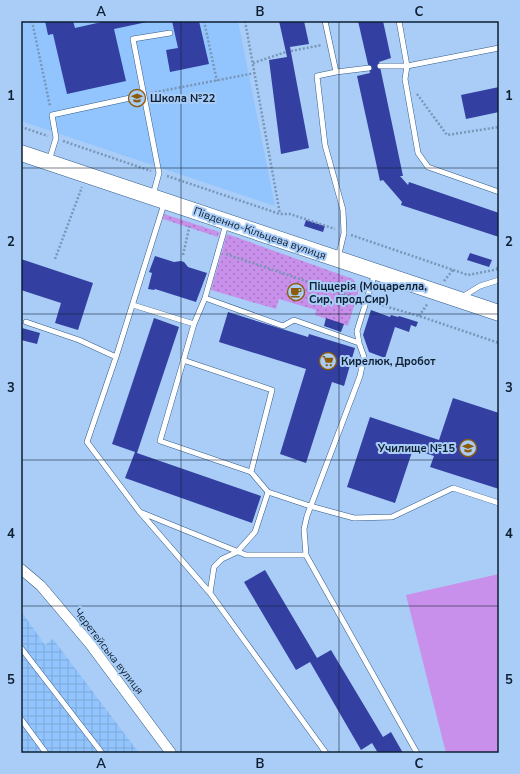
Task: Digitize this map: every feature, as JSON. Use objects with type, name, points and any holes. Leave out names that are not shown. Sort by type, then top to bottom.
[{"type":"main road","name":"Південно-Кільцева вулиця","points":[[21,153],[499,313]]},
{"type":"street","name":"Черетейська вулиця","points":[[21,569],[46,591],[90,644],[171,753]]},
{"type":"lane","points":[[325,21],[336,72]]},
{"type":"lane","points":[[399,21],[407,66],[405,79],[418,153],[428,167],[499,192]]},
{"type":"lane","points":[[170,33],[133,39],[159,173],[159,199],[133,305],[86,442],[139,511],[210,593],[326,753]]},
{"type":"lane","points":[[380,66],[407,66],[499,48]]},
{"type":"lane","points":[[338,259],[344,233],[343,210],[325,145],[316,76],[369,68]]},
{"type":"lane","points":[[48,162],[56,138],[52,115],[144,95]]},
{"type":"lane","points":[[227,222],[205,298],[194,324],[160,441],[251,472],[268,492],[310,506],[354,518],[392,517],[453,488],[499,503]]},
{"type":"lane","points":[[375,272],[357,331],[364,357],[360,376],[310,506],[304,529],[306,555],[417,753]]},
{"type":"lane","points":[[459,299],[480,286],[499,280]]},
{"type":"lane","points":[[205,298],[283,326],[294,320],[359,343]]},
{"type":"lane","points":[[133,305],[194,324]]},
{"type":"lane","points":[[26,322],[78,340],[116,357]]},
{"type":"lane","points":[[183,360],[272,390],[251,472]]},
{"type":"lane","points":[[210,593],[214,567],[222,560],[237,552],[255,532],[268,492]]},
{"type":"lane","points":[[139,511],[246,555],[306,555]]},
{"type":"lane","points":[[21,648],[102,753]]},
{"type":"lane","points":[[21,719],[46,753]]},
{"type":"path","points":[[32,21],[52,115]]},
{"type":"path","points":[[204,21],[217,81]]},
{"type":"path","points":[[245,21],[280,214]]},
{"type":"path","points":[[291,51],[331,44]]},
{"type":"path","points":[[253,63],[286,52]]},
{"type":"path","points":[[144,95],[254,73]]},
{"type":"path","points":[[405,79],[447,135],[499,127]]},
{"type":"path","points":[[21,127],[280,214],[290,214],[326,225],[344,233],[468,275],[498,269],[499,262]]},
{"type":"path","points":[[55,259],[83,187]]},
{"type":"path","points":[[183,255],[191,222]]},
{"type":"shaded area","name":"Школа №22","points":[[21,21],[238,21],[275,206],[21,121]]},
{"type":"shaded area","points":[[164,214],[219,232],[218,237],[163,219]]},
{"type":"shaded area","points":[[227,234],[353,279],[359,289],[348,326],[315,315],[316,310],[279,299],[276,309],[211,290]]},
{"type":"shaded area","points":[[499,574],[499,753],[446,753],[406,595]]},
{"type":"shaded area","points":[[21,611],[45,645],[53,639],[139,753],[21,753]]},
{"type":"building","points":[[45,21],[73,21],[75,28],[106,21],[147,22],[114,29],[126,81],[67,94],[53,34],[48,35]]},
{"type":"building","points":[[172,21],[199,21],[209,64],[170,72],[166,50],[178,48]]},
{"type":"building","points":[[279,21],[304,21],[309,44],[290,47],[309,148],[281,154],[269,60],[287,57]]},
{"type":"building","points":[[358,21],[383,21],[391,58],[379,62],[403,176],[400,176],[408,185],[409,182],[499,213],[499,237],[401,205],[402,202],[383,180],[380,181],[357,76],[370,73]]},
{"type":"building","points":[[499,87],[499,112],[466,119],[461,95]]},
{"type":"building","points":[[306,220],[325,226],[323,232],[304,226]]},
{"type":"building","points":[[470,253],[492,260],[489,267],[467,260]]},
{"type":"building","points":[[155,256],[174,262],[181,261],[188,267],[207,273],[196,302],[155,289],[148,289],[152,273],[149,272]]},
{"type":"building","points":[[21,259],[93,283],[78,330],[55,323],[61,303],[21,290]]},
{"type":"building","points":[[299,285],[303,293],[292,298],[289,291]]},
{"type":"building","points":[[371,310],[390,317],[391,315],[399,316],[418,322],[416,327],[411,325],[409,332],[395,327],[385,358],[369,352],[363,335]]},
{"type":"building","points":[[228,312],[308,337],[309,334],[355,348],[344,386],[332,382],[306,463],[280,454],[306,369],[219,342]]},
{"type":"building","points":[[154,318],[179,327],[137,453],[261,496],[252,523],[125,478],[135,452],[112,444]]},
{"type":"building","points":[[326,318],[344,324],[341,332],[324,326]]},
{"type":"building","points":[[22,328],[40,333],[37,344],[21,340]]},
{"type":"building","points":[[453,398],[499,413],[499,489],[430,467],[434,456],[413,449],[395,503],[347,487],[370,417],[439,440]]},
{"type":"building","points":[[265,570],[317,658],[331,650],[383,737],[391,732],[403,753],[378,753],[372,743],[361,750],[310,662],[296,670],[244,582]]},
{"type":"place","name":"Школа №22","points":[[137,98]]},
{"type":"place","name":"Піццерія (Моцарелла, Сир, прод.Сир)","points":[[296,292]]},
{"type":"place","name":"Кирелюк, Дробот","points":[[328,361]]},
{"type":"place","name":"Училище №15","points":[[468,448]]}]
